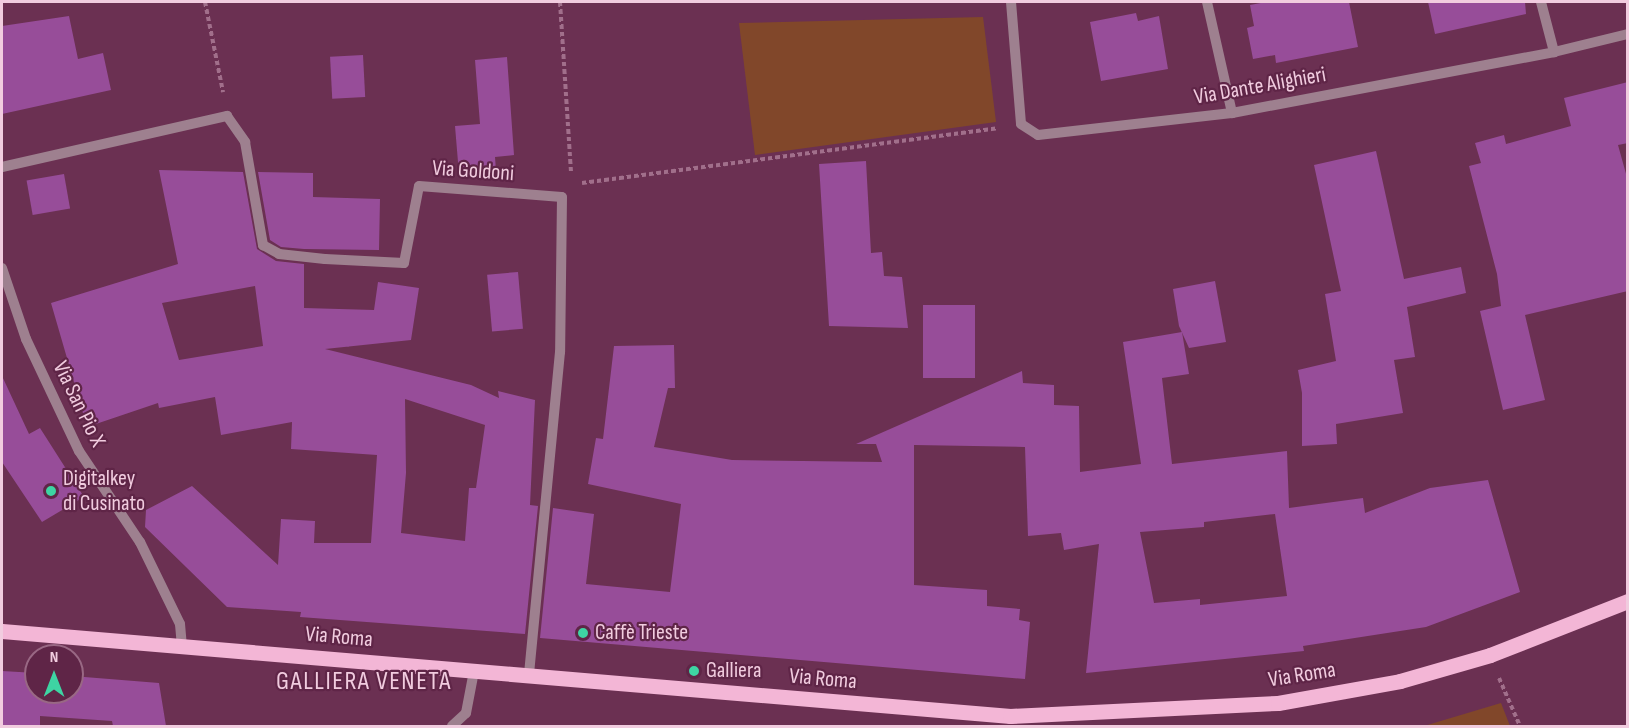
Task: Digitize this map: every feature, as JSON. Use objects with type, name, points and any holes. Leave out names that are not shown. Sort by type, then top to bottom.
[{"type":"main road","name":"Via Roma","points":[[2,631],[1010,716],[1278,703],[1400,681],[1490,655],[1628,601]]},
{"type":"street","points":[[1011,2],[1021,124]]},
{"type":"street","points":[[1207,2],[1232,112]]},
{"type":"street","points":[[1541,2],[1554,52]]},
{"type":"street","name":"Via Dante Alighieri","points":[[1021,124],[1038,135],[1232,112],[1554,52],[1628,34]]},
{"type":"street","points":[[2,167],[227,116]]},
{"type":"street","name":"Via Goldoni","points":[[227,116],[246,142],[263,244],[279,255],[404,262],[419,186],[562,197],[560,352],[529,675]]},
{"type":"street","name":"Via San Pio X","points":[[2,268],[26,339],[79,451],[140,542],[180,624],[182,646]]},
{"type":"street","points":[[452,726],[466,713],[474,671]]},
{"type":"path","points":[[206,2],[227,116]]},
{"type":"path","points":[[560,2],[572,184],[1021,124]]},
{"type":"path","points":[[1490,655],[1520,726]]},
{"type":"shaded area","points":[[983,17],[996,122],[755,155],[739,23]]},
{"type":"shaded area","points":[[1501,703],[1510,726],[1424,726]]},
{"type":"building","points":[[1266,2],[1349,2],[1358,47],[1276,63],[1275,55],[1253,59],[1247,28],[1254,26],[1250,5]]},
{"type":"building","points":[[1428,2],[1525,2],[1526,14],[1435,34]]},
{"type":"building","points":[[1136,13],[1138,21],[1159,16],[1168,69],[1101,81],[1090,22]]},
{"type":"building","points":[[69,16],[78,59],[103,53],[111,90],[2,114],[2,26]]},
{"type":"building","points":[[363,55],[365,97],[332,99],[330,57]]},
{"type":"building","points":[[507,57],[514,155],[495,157],[496,170],[459,174],[455,126],[480,124],[475,60]]},
{"type":"building","points":[[1628,82],[1628,143],[1618,145],[1628,181],[1628,291],[1525,315],[1545,400],[1503,410],[1480,311],[1501,306],[1497,274],[1469,166],[1481,163],[1475,143],[1504,135],[1506,144],[1571,126],[1564,98]]},
{"type":"building","points":[[1376,151],[1404,279],[1461,267],[1466,293],[1407,307],[1415,357],[1394,360],[1403,413],[1336,424],[1337,444],[1302,446],[1302,393],[1298,370],[1336,361],[1325,294],[1341,291],[1314,165]]},
{"type":"building","points":[[866,161],[871,253],[882,252],[884,276],[902,277],[908,328],[829,326],[819,164]]},
{"type":"building","points":[[159,170],[243,172],[257,249],[276,261],[304,264],[304,308],[374,310],[378,282],[419,288],[411,340],[325,349],[471,385],[499,398],[498,391],[535,400],[530,505],[538,506],[525,634],[300,617],[301,612],[227,607],[145,527],[146,510],[192,486],[278,565],[281,519],[315,521],[314,543],[371,543],[377,455],[291,449],[292,422],[221,435],[215,397],[159,408],[158,403],[87,427],[51,303],[178,264]],"holes":[[[255,286],[263,346],[179,360],[162,303]],[[405,399],[485,425],[476,488],[469,488],[465,541],[401,533],[406,473]]]},
{"type":"building","points":[[258,172],[313,173],[313,197],[380,199],[379,250],[281,247],[270,240]]},
{"type":"building","points":[[64,174],[70,208],[33,215],[27,181]]},
{"type":"building","points":[[518,272],[523,329],[492,331],[487,275]]},
{"type":"building","points":[[1215,281],[1226,342],[1189,348],[1179,326],[1173,289]]},
{"type":"building","points":[[923,305],[975,305],[975,378],[923,378]]},
{"type":"building","points":[[1182,332],[1189,374],[1162,378],[1172,464],[1287,451],[1289,508],[1363,498],[1365,513],[1430,488],[1488,480],[1520,592],[1426,627],[1303,646],[1304,651],[1086,673],[1099,544],[1064,550],[1061,533],[1028,536],[1025,447],[914,445],[914,585],[987,590],[987,606],[1020,609],[1019,620],[1030,622],[1025,679],[540,638],[553,508],[594,514],[586,584],[670,592],[681,504],[588,484],[596,438],[603,439],[614,346],[674,345],[675,388],[668,388],[654,447],[732,460],[882,462],[876,444],[856,444],[1022,371],[1023,383],[1054,385],[1054,405],[1079,406],[1080,472],[1141,464],[1123,342]],"holes":[[[1275,514],[1287,596],[1200,605],[1200,599],[1154,603],[1140,532],[1204,527],[1204,522]]]},
{"type":"building","points":[[2,376],[29,434],[40,428],[84,497],[42,522],[2,462]]},
{"type":"building","points":[[2,671],[24,672],[24,704],[84,704],[84,677],[159,683],[166,726],[113,726],[112,721],[40,716],[40,726],[2,726]]},
{"type":"place","name":"Digitalkey di Cusinato","points":[[51,491]]},
{"type":"place","name":"Caffè Trieste","points":[[583,633]]},
{"type":"place","name":"Galliera","points":[[694,671]]},
{"type":"district","name":"GALLIERA VENETA","points":[[364,682]]}]
